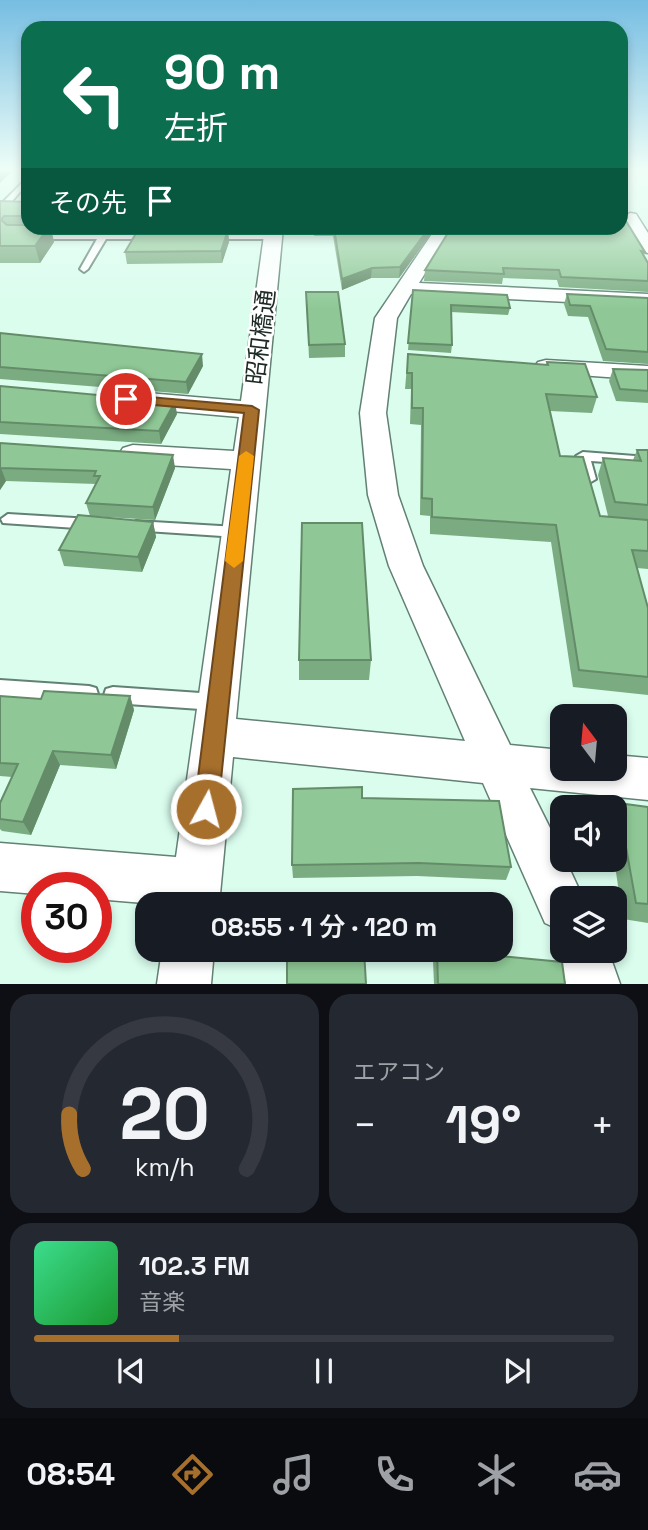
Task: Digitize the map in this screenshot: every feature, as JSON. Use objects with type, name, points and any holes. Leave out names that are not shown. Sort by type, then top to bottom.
[{"type":"street","points":[[628,218],[648,219]]},
{"type":"street","points":[[628,222],[648,248]]},
{"type":"street","name":"昭和橋通","points":[[195,892],[273,235]]},
{"type":"street","points":[[439,235],[386,318],[392,358],[373,413],[383,495],[407,566],[553,886]]},
{"type":"street","points":[[404,289],[648,300]]},
{"type":"street","points":[[527,366],[648,373]]},
{"type":"street","points":[[106,397],[252,410]]},
{"type":"street","points":[[109,452],[246,461]]},
{"type":"street","points":[[217,719],[498,764],[648,779]]},
{"type":"street","points":[[0,867],[181,892]]},
{"type":"street","points":[[184,984],[187,962]]},
{"type":"street","points":[[587,963],[593,984]]},
{"type":"lane","points":[[194,237],[226,235]]},
{"type":"lane","points":[[25,237],[168,237]]},
{"type":"lane","points":[[84,269],[103,237]]},
{"type":"lane","points":[[592,492],[583,456],[648,461]]},
{"type":"lane","points":[[9,519],[237,532]]},
{"type":"lane","points":[[0,688],[217,719]]},
{"type":"building","points":[[0,217],[3,217],[1,220],[7,225],[21,225],[21,235],[43,235],[35,246],[0,246]]},
{"type":"building","points":[[628,224],[645,252],[641,251],[648,263],[648,281],[561,277],[559,270],[503,268],[504,274],[425,270],[447,235],[628,235]]},
{"type":"building","points":[[135,235],[226,235],[221,251],[125,252]]},
{"type":"building","points":[[335,235],[424,235],[400,267],[372,268],[342,279]]},
{"type":"building","points":[[413,290],[507,295],[510,308],[451,305],[452,345],[408,343]]},
{"type":"building","points":[[306,292],[338,292],[345,344],[309,345]]},
{"type":"building","points":[[567,294],[648,298],[648,352],[606,349],[590,306],[570,305]]},
{"type":"building","points":[[0,333],[202,354],[186,382],[0,367]]},
{"type":"building","points":[[408,354],[548,365],[547,362],[585,364],[597,397],[546,394],[560,456],[583,457],[600,516],[648,520],[648,551],[632,550],[648,608],[648,677],[579,670],[556,525],[432,517],[432,499],[422,498],[423,408],[412,408],[412,373],[407,373]]},
{"type":"building","points":[[613,369],[648,370],[648,391],[620,389]]},
{"type":"building","points":[[0,386],[175,402],[159,431],[0,422]]},
{"type":"building","points":[[0,443],[173,455],[153,507],[86,503],[100,476],[94,476],[96,471],[0,469]]},
{"type":"building","points":[[637,450],[648,450],[648,505],[615,502],[603,458],[641,461]]},
{"type":"building","points":[[78,515],[153,522],[138,557],[59,550]]},
{"type":"building","points":[[302,523],[362,523],[371,660],[299,660]]},
{"type":"building","points":[[44,691],[130,696],[111,755],[53,751],[23,822],[0,819],[0,803],[18,764],[0,763],[0,696],[41,699]]},
{"type":"building","points":[[362,787],[362,798],[499,801],[511,867],[419,863],[292,865],[293,789]]},
{"type":"building","points":[[627,804],[648,807],[648,904],[636,903],[627,853]]},
{"type":"building","points":[[513,957],[562,963],[565,984],[438,984],[437,962],[513,962]]},
{"type":"building","points":[[287,962],[365,962],[366,984],[287,984]]},
{"type":"slow traffic","points":[[234,561],[246,456]]},
{"type":"route","points":[[126,399],[252,410],[206,809]]}]
